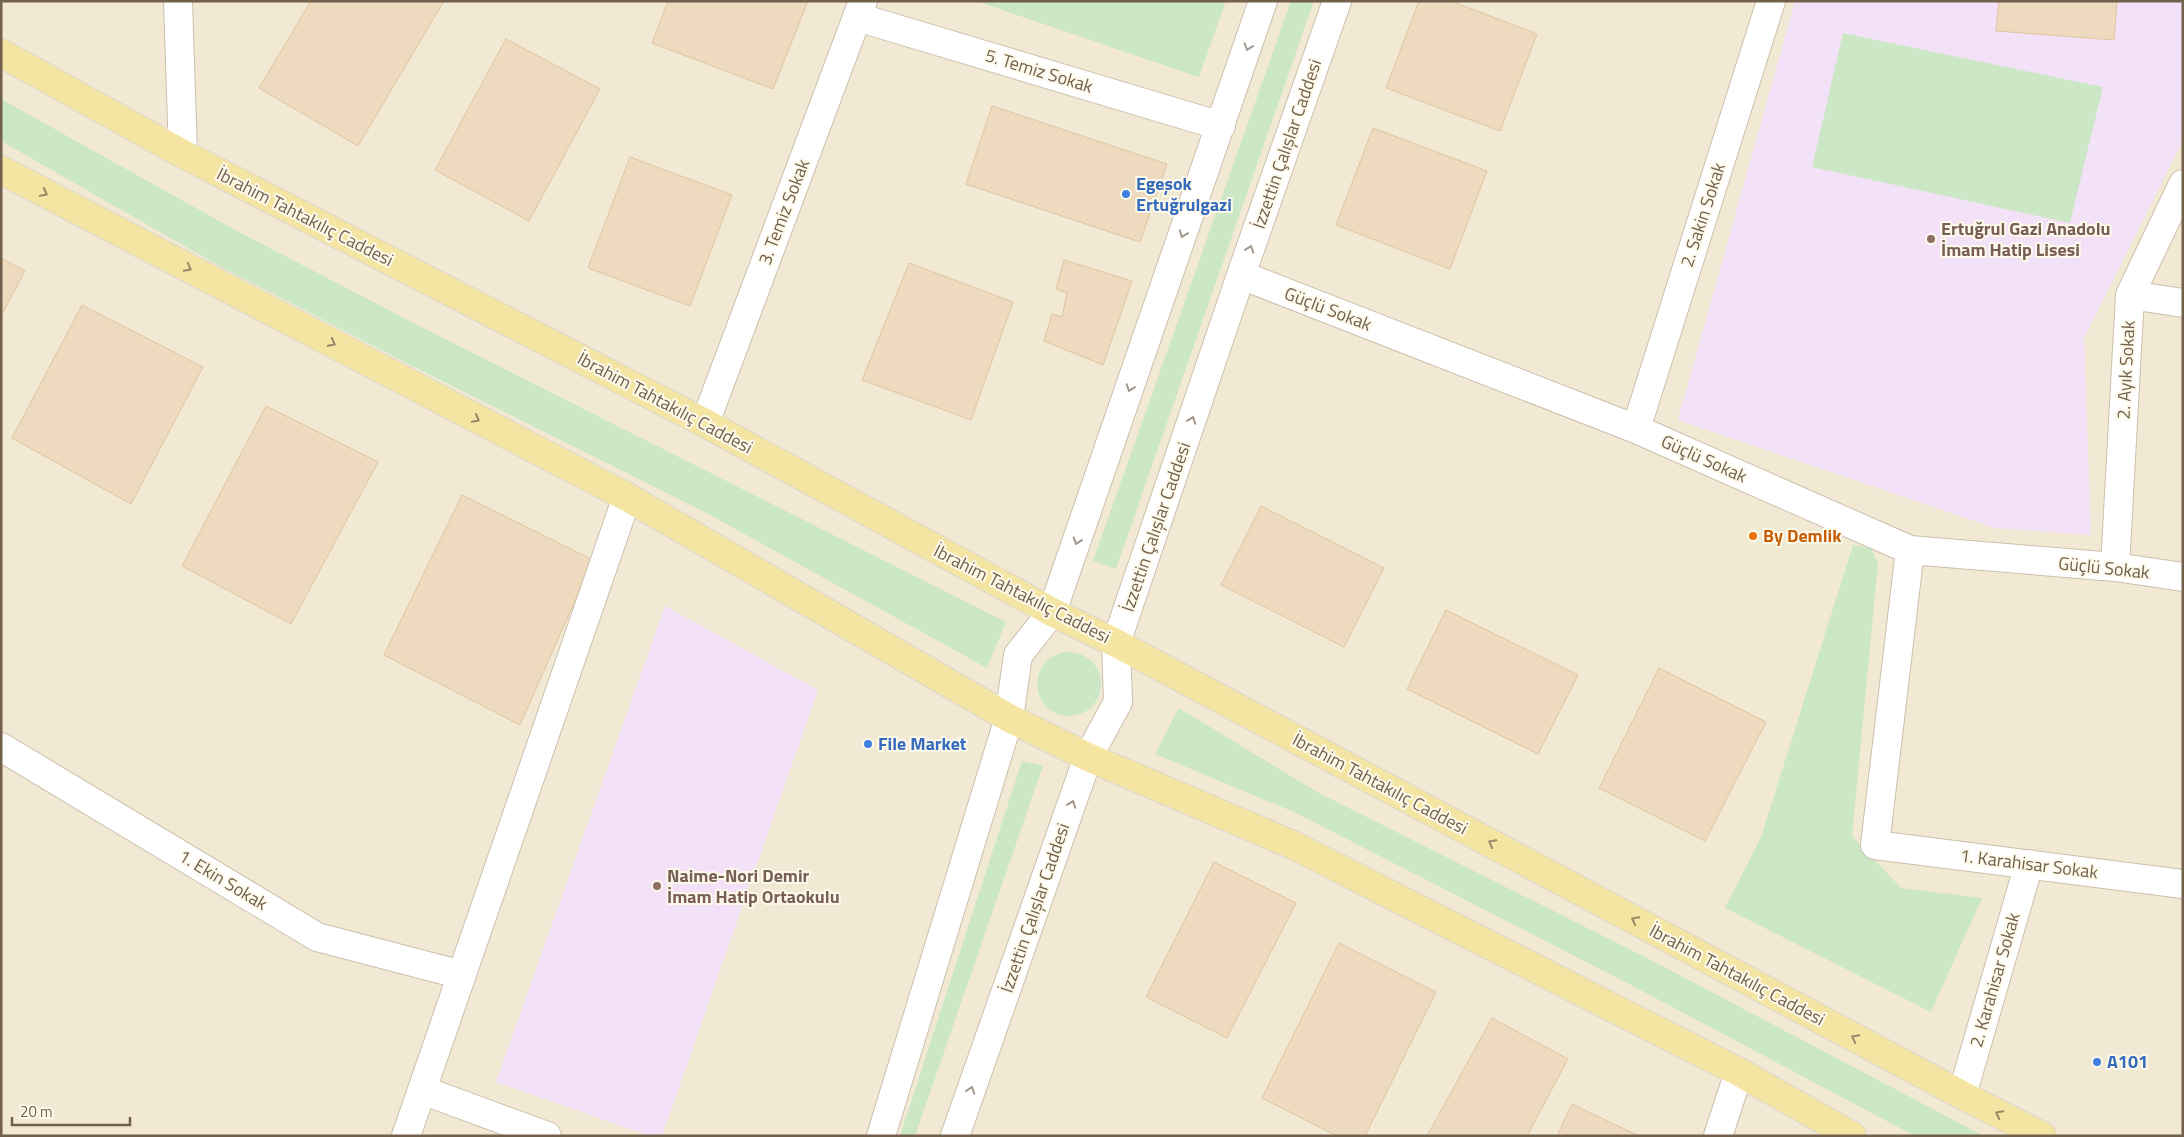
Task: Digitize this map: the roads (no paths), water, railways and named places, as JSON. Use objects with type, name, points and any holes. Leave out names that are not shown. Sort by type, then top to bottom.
[{"type":"main road","name":"İbrahim Tahtakılıç Caddesi","points":[[1,53],[183,154],[705,423],[1052,612],[1116,643],[2042,1136]]},
{"type":"main road","points":[[1,170],[627,497],[1009,718],[1088,758],[1293,845],[1739,1072],[1852,1136]]},
{"type":"street","points":[[178,1],[183,154]]},
{"type":"street","points":[[881,1136],[1009,718],[1018,655],[1052,612],[1264,1]]},
{"type":"street","name":"İzzettin Çalışlar Caddesi","points":[[955,1136],[1088,758],[1118,702],[1116,643],[1240,275],[1337,1]]},
{"type":"street","name":"2. Sakin Sokak","points":[[1636,429],[1771,1]]},
{"type":"street","name":"5. Temiz Sokak","points":[[860,9],[1220,126]]},
{"type":"street","name":"3. Temiz Sokak","points":[[705,423],[860,9]]},
{"type":"street","name":"2. Ayık Sokak","points":[[2115,567],[2130,295],[2183,184]]},
{"type":"street","name":"Güçlü Sokak","points":[[1240,275],[1636,429],[1910,550],[2115,567],[2183,577]]},
{"type":"street","points":[[2130,295],[2183,303]]},
{"type":"street","points":[[406,1136],[627,497]]},
{"type":"street","name":"1. Karahisar Sokak","points":[[1910,550],[1875,845],[2183,884]]},
{"type":"street","name":"1. Ekin Sokak","points":[[1,747],[317,937],[462,974]]},
{"type":"street","name":"2. Karahisar Sokak","points":[[1962,1095],[2029,864]]},
{"type":"street","points":[[1718,1136],[1739,1072]]},
{"type":"street","points":[[422,1090],[547,1136]]},
{"type":"place","name":"Egeşok Ertuğrulgazi","points":[[1126,194]]},
{"type":"place","name":"Ertuğrul Gazi Anadolu İmam Hatip Lisesi","points":[[1931,239]]},
{"type":"place","name":"By Demlik","points":[[1753,536]]},
{"type":"place","name":"File Market","points":[[868,744]]},
{"type":"place","name":"Naime-Nori Demir İmam Hatip Ortaokulu","points":[[657,886]]},
{"type":"place","name":"A101","points":[[2097,1062]]}]
